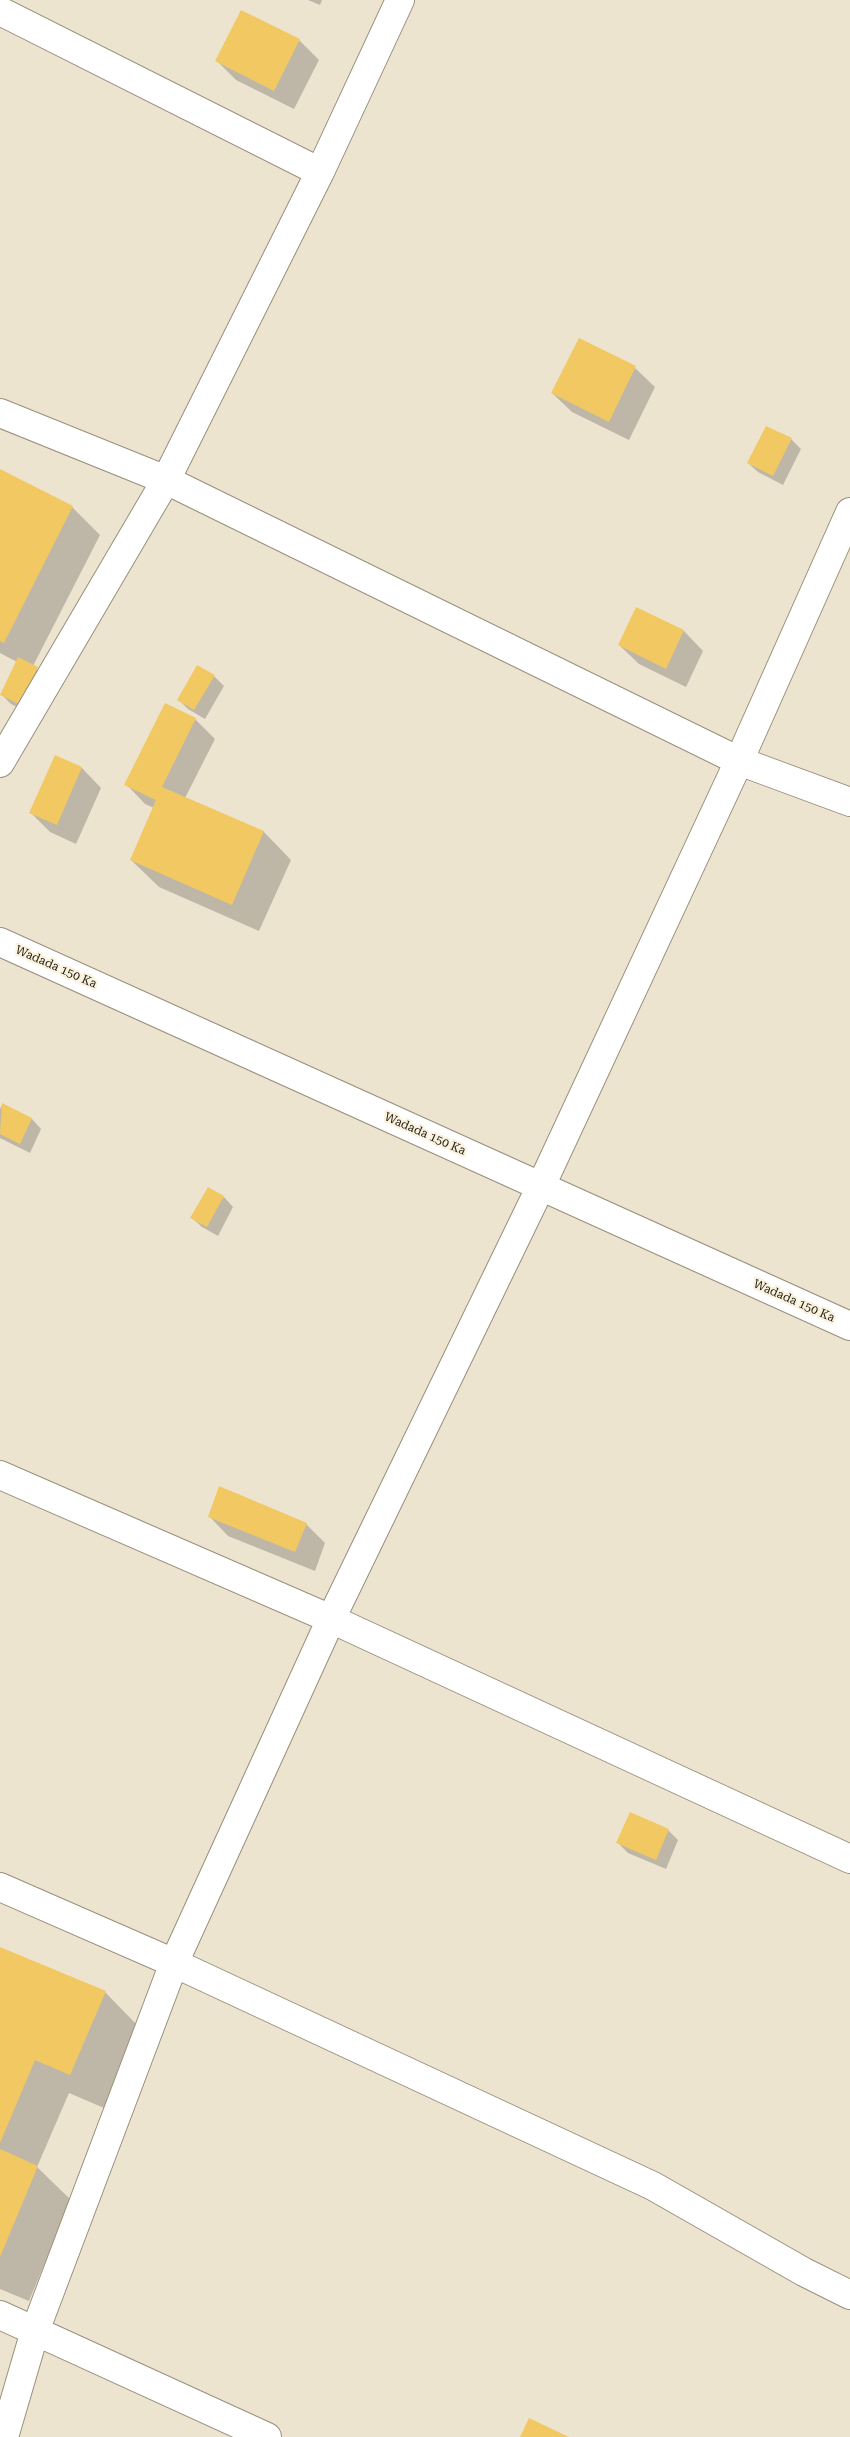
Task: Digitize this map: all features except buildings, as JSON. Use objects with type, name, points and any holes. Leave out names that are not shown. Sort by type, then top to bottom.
[{"type":"street","points":[[0,763],[166,480],[320,172],[400,0]]},
{"type":"street","points":[[0,11],[320,172]]},
{"type":"street","points":[[0,413],[166,480],[739,761],[850,802]]},
{"type":"street","points":[[4,2437],[35,2331],[174,1963],[331,1619],[541,1186],[739,761],[850,512]]},
{"type":"street","name":"Wadada 150 Ka","points":[[0,942],[850,1326]]},
{"type":"street","points":[[0,1475],[331,1619],[850,1859]]},
{"type":"street","points":[[0,1887],[174,1963],[653,2186],[804,2272],[850,2294]]},
{"type":"street","points":[[0,2315],[267,2437]]}]
